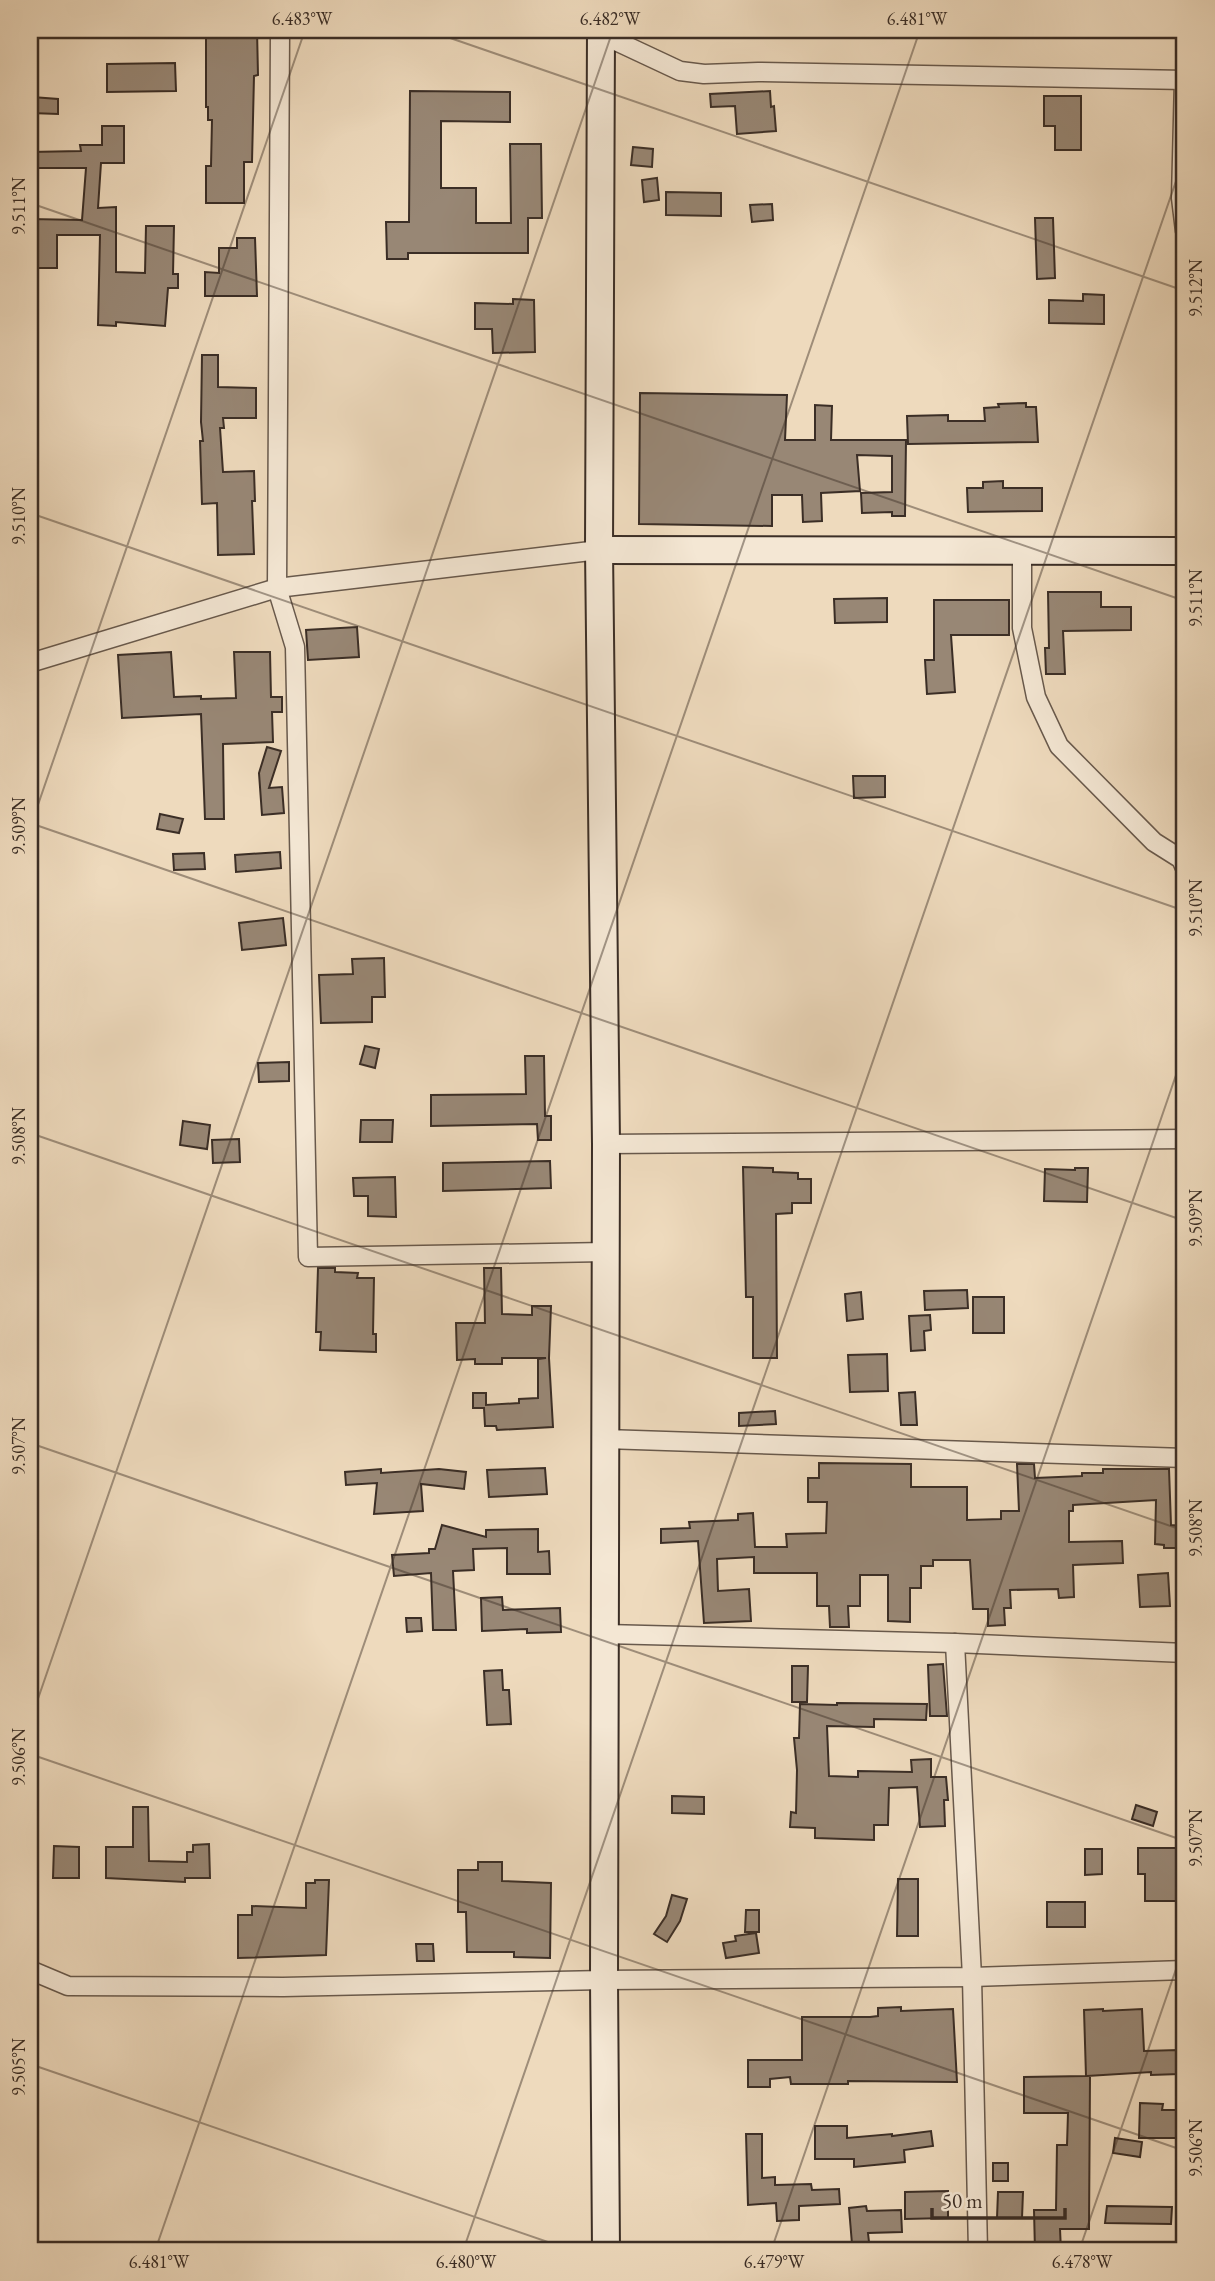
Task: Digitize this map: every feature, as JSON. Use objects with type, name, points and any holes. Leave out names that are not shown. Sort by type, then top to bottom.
[{"type":"street","points":[[279,30],[277,588],[295,647],[308,1257],[606,1252]]},
{"type":"street","points":[[606,2251],[606,1144],[599,550],[601,32],[680,71],[704,74],[758,72],[1185,80],[1181,198],[1185,231]]},
{"type":"street","points":[[30,663],[277,588],[599,550],[1185,551]]},
{"type":"street","points":[[1022,551],[1022,628],[1036,697],[1059,746],[1154,842],[1181,859],[1185,868]]},
{"type":"street","points":[[606,1144],[1185,1139]]},
{"type":"street","points":[[605,1439],[1185,1458]]},
{"type":"street","points":[[605,1634],[955,1643],[1185,1653]]},
{"type":"street","points":[[955,1643],[972,1977],[978,2251]]},
{"type":"street","points":[[30,1969],[68,1986],[283,1986],[972,1977],[1185,1970]]},
{"type":"building","points":[[206,30],[257,30],[258,75],[254,76],[252,162],[244,162],[244,203],[206,203],[206,166],[211,166],[212,120],[208,120],[206,107]]},
{"type":"building","points":[[175,63],[176,91],[107,92],[107,64]]},
{"type":"building","points":[[410,91],[510,92],[510,122],[441,121],[441,188],[476,188],[476,223],[511,223],[510,144],[541,144],[542,218],[528,218],[528,253],[408,253],[408,259],[387,259],[386,222],[409,222]]},
{"type":"building","points":[[770,91],[776,131],[737,134],[735,106],[711,107],[710,94]]},
{"type":"building","points":[[1044,96],[1081,96],[1081,150],[1055,150],[1055,126],[1044,126]]},
{"type":"building","points":[[32,97],[58,99],[58,114],[31,113]]},
{"type":"building","points":[[102,126],[124,126],[124,163],[101,163],[98,208],[116,207],[116,272],[145,273],[146,226],[174,226],[173,274],[178,274],[178,288],[168,288],[165,326],[116,322],[116,326],[98,325],[100,235],[57,235],[57,268],[35,268],[35,235],[30,235],[30,219],[82,220],[86,168],[30,168],[30,152],[81,151],[80,145],[102,145]]},
{"type":"building","points":[[633,147],[653,149],[652,167],[631,165]]},
{"type":"building","points":[[657,178],[659,200],[644,202],[642,180]]},
{"type":"building","points":[[666,192],[721,193],[721,216],[666,215]]},
{"type":"building","points":[[772,204],[773,220],[752,222],[750,205]]},
{"type":"building","points":[[1035,218],[1053,218],[1055,278],[1037,279]]},
{"type":"building","points":[[237,238],[255,238],[257,296],[205,296],[205,272],[219,273],[219,248],[237,248]]},
{"type":"building","points":[[1083,294],[1104,295],[1104,324],[1049,323],[1049,300],[1083,301]]},
{"type":"building","points":[[513,299],[534,300],[535,352],[493,353],[492,329],[475,329],[475,303],[513,304]]},
{"type":"building","points":[[202,355],[218,355],[218,387],[256,388],[256,418],[223,418],[224,428],[220,428],[223,472],[254,471],[254,554],[218,555],[217,503],[202,504]]},
{"type":"building","points":[[640,393],[787,395],[785,440],[815,440],[815,405],[832,406],[831,440],[906,440],[905,516],[892,516],[892,512],[862,513],[861,493],[892,492],[892,456],[857,455],[860,491],[821,493],[822,521],[803,522],[802,495],[772,495],[772,526],[639,524]]},
{"type":"building","points":[[1026,403],[1026,407],[1036,407],[1038,442],[908,444],[907,416],[948,415],[948,421],[985,421],[984,408],[999,407],[998,404]]},
{"type":"building","points":[[1003,481],[1003,488],[1042,488],[1042,511],[968,512],[967,488],[983,488],[983,482]]},
{"type":"building","points":[[1048,592],[1101,592],[1101,607],[1131,607],[1131,630],[1063,631],[1065,674],[1046,674],[1045,648],[1049,648]]},
{"type":"building","points":[[887,598],[887,622],[835,623],[834,599]]},
{"type":"building","points":[[934,600],[1009,600],[1009,635],[951,635],[955,692],[927,694],[925,660],[934,660]]},
{"type":"building","points":[[357,627],[359,657],[308,660],[306,630]]},
{"type":"building","points":[[171,652],[174,697],[201,696],[201,699],[236,698],[234,652],[270,652],[271,697],[282,697],[282,712],[272,712],[273,742],[223,744],[224,819],[205,819],[201,714],[122,718],[118,655]]},
{"type":"building","points":[[267,747],[281,751],[269,788],[282,787],[284,813],[262,815],[259,773]]},
{"type":"building","points":[[853,776],[885,776],[885,797],[854,798]]},
{"type":"building","points":[[160,814],[183,819],[179,833],[157,829]]},
{"type":"building","points":[[280,852],[281,868],[236,872],[235,855]]},
{"type":"building","points":[[204,853],[205,869],[174,870],[173,854]]},
{"type":"building","points":[[283,918],[286,945],[242,950],[239,923]]},
{"type":"building","points":[[384,958],[385,997],[372,997],[372,1022],[321,1023],[319,975],[353,974],[352,959]]},
{"type":"building","points":[[365,1046],[379,1049],[375,1068],[360,1064]]},
{"type":"building","points":[[525,1056],[544,1056],[545,1116],[551,1116],[551,1140],[538,1140],[537,1124],[431,1126],[431,1095],[526,1094]]},
{"type":"building","points":[[289,1062],[289,1081],[259,1082],[258,1063]]},
{"type":"building","points":[[361,1120],[393,1120],[392,1142],[360,1142]]},
{"type":"building","points":[[183,1121],[210,1125],[207,1149],[180,1145]]},
{"type":"building","points":[[239,1139],[240,1162],[213,1163],[212,1140]]},
{"type":"building","points":[[550,1161],[551,1188],[443,1191],[443,1163]]},
{"type":"building","points":[[743,1167],[773,1168],[773,1172],[798,1173],[798,1179],[811,1179],[811,1203],[792,1203],[792,1213],[776,1214],[777,1358],[753,1358],[753,1297],[746,1297]]},
{"type":"building","points":[[1088,1168],[1087,1202],[1044,1201],[1045,1169]]},
{"type":"building","points":[[395,1177],[396,1217],[368,1216],[368,1196],[354,1196],[353,1178]]},
{"type":"building","points":[[318,1268],[335,1268],[335,1272],[358,1273],[357,1278],[374,1278],[373,1334],[376,1334],[376,1352],[320,1350],[321,1332],[316,1332]]},
{"type":"building","points":[[484,1268],[501,1268],[502,1314],[532,1315],[532,1306],[551,1306],[549,1358],[553,1427],[497,1430],[496,1426],[485,1426],[484,1408],[473,1408],[473,1393],[486,1393],[486,1405],[519,1403],[519,1399],[538,1398],[538,1359],[546,1358],[502,1358],[502,1364],[475,1364],[475,1359],[457,1360],[456,1323],[485,1323]]},
{"type":"building","points":[[967,1290],[968,1308],[925,1310],[924,1291]]},
{"type":"building","points":[[861,1292],[863,1319],[847,1321],[845,1294]]},
{"type":"building","points":[[973,1297],[1004,1297],[1004,1333],[973,1333]]},
{"type":"building","points":[[930,1315],[931,1330],[924,1331],[925,1350],[911,1351],[909,1316]]},
{"type":"building","points":[[887,1354],[888,1391],[850,1392],[848,1355]]},
{"type":"building","points":[[915,1392],[917,1425],[901,1425],[899,1393]]},
{"type":"building","points":[[775,1411],[776,1424],[739,1426],[739,1413]]},
{"type":"building","points":[[819,1463],[911,1464],[911,1487],[967,1487],[967,1520],[1001,1519],[1001,1511],[1019,1511],[1017,1464],[1034,1464],[1035,1478],[1082,1476],[1082,1473],[1103,1473],[1103,1469],[1169,1469],[1171,1525],[1182,1526],[1182,1548],[1164,1548],[1164,1545],[1155,1544],[1156,1500],[1073,1505],[1073,1511],[1069,1511],[1069,1542],[1122,1541],[1123,1563],[1073,1565],[1074,1597],[1059,1598],[1058,1589],[1010,1590],[1011,1608],[1004,1608],[1005,1625],[988,1626],[988,1609],[973,1609],[970,1560],[933,1560],[933,1566],[921,1566],[921,1588],[910,1588],[910,1622],[888,1621],[888,1575],[860,1575],[860,1606],[848,1606],[849,1627],[830,1627],[829,1606],[817,1606],[817,1573],[754,1573],[754,1557],[717,1559],[718,1591],[749,1589],[751,1621],[704,1623],[698,1541],[661,1543],[661,1529],[690,1528],[689,1522],[738,1520],[738,1514],[753,1513],[755,1547],[787,1547],[786,1534],[826,1533],[827,1502],[808,1502],[808,1478],[819,1478]]},
{"type":"building","points":[[545,1468],[547,1494],[489,1497],[487,1470]]},
{"type":"building","points":[[381,1469],[381,1473],[439,1469],[466,1472],[464,1489],[421,1484],[423,1511],[374,1514],[377,1483],[346,1485],[345,1472]]},
{"type":"building","points":[[442,1525],[486,1537],[486,1530],[538,1529],[538,1552],[549,1551],[550,1574],[507,1574],[507,1548],[473,1549],[474,1570],[453,1571],[456,1630],[433,1630],[431,1573],[394,1576],[392,1555],[429,1553],[429,1549],[435,1549]]},
{"type":"building","points":[[1168,1573],[1170,1606],[1140,1607],[1138,1575]]},
{"type":"building","points":[[502,1597],[503,1610],[560,1608],[561,1632],[527,1633],[527,1629],[482,1631],[481,1598]]},
{"type":"building","points":[[406,1618],[421,1618],[422,1631],[407,1632]]},
{"type":"building","points":[[943,1664],[947,1716],[930,1716],[928,1665]]},
{"type":"building","points":[[792,1666],[808,1666],[807,1702],[792,1702]]},
{"type":"building","points":[[502,1670],[503,1690],[509,1690],[511,1724],[487,1725],[484,1671]]},
{"type":"building","points":[[800,1704],[927,1704],[926,1720],[874,1719],[874,1727],[827,1726],[829,1776],[858,1777],[858,1771],[912,1772],[911,1760],[931,1759],[931,1777],[946,1777],[948,1800],[944,1800],[945,1826],[920,1827],[917,1787],[889,1788],[888,1825],[874,1825],[874,1840],[815,1838],[815,1828],[790,1827],[791,1812],[796,1813],[797,1770],[794,1738],[799,1738]]},
{"type":"building","points":[[672,1796],[704,1797],[704,1814],[672,1813]]},
{"type":"building","points":[[1136,1805],[1157,1812],[1153,1826],[1132,1819]]},
{"type":"building","points":[[133,1807],[148,1807],[149,1861],[187,1862],[187,1852],[193,1852],[193,1845],[209,1844],[210,1878],[185,1878],[185,1882],[106,1878],[106,1847],[133,1847]]},
{"type":"building","points":[[54,1846],[79,1847],[79,1878],[53,1878]]},
{"type":"building","points":[[1138,1848],[1180,1848],[1183,1901],[1145,1901],[1145,1874],[1138,1874]]},
{"type":"building","points":[[1085,1849],[1102,1849],[1102,1874],[1085,1875]]},
{"type":"building","points":[[478,1862],[502,1862],[502,1881],[551,1883],[550,1958],[514,1957],[514,1952],[467,1952],[466,1912],[458,1912],[458,1870],[478,1870]]},
{"type":"building","points":[[898,1879],[918,1879],[918,1936],[897,1936]]},
{"type":"building","points":[[315,1880],[329,1880],[326,1955],[238,1958],[238,1915],[252,1915],[252,1906],[306,1908],[306,1883],[315,1883]]},
{"type":"building","points":[[672,1895],[687,1899],[680,1921],[667,1942],[654,1934],[666,1916]]},
{"type":"building","points":[[1047,1902],[1085,1902],[1085,1927],[1047,1927]]},
{"type":"building","points":[[746,1910],[759,1910],[759,1932],[745,1932]]},
{"type":"building","points":[[756,1933],[759,1953],[726,1958],[723,1943],[736,1941],[735,1936]]},
{"type":"building","points":[[416,1944],[433,1944],[434,1961],[417,1961]]},
{"type":"building","points":[[901,2007],[901,2011],[953,2009],[957,2082],[848,2081],[848,2084],[791,2084],[790,2077],[770,2079],[770,2087],[748,2087],[748,2060],[802,2060],[802,2017],[870,2017],[878,2016],[878,2008]]},
{"type":"building","points":[[1142,2009],[1144,2051],[1178,2050],[1179,2074],[1151,2075],[1151,2072],[1087,2076],[1090,2076],[1089,2229],[1060,2229],[1061,2251],[1035,2251],[1034,2210],[1056,2210],[1057,2145],[1067,2145],[1068,2113],[1024,2113],[1024,2077],[1086,2076],[1084,2010]]},
{"type":"building","points":[[1140,2103],[1163,2104],[1162,2110],[1177,2110],[1177,2138],[1139,2138]]},
{"type":"building","points":[[815,2126],[847,2126],[847,2138],[931,2131],[933,2146],[904,2150],[905,2162],[854,2167],[854,2159],[815,2159]]},
{"type":"building","points":[[746,2134],[762,2134],[762,2178],[775,2177],[775,2185],[811,2184],[812,2190],[839,2189],[840,2204],[799,2206],[799,2220],[777,2221],[776,2203],[748,2205]]},
{"type":"building","points":[[1115,2138],[1142,2142],[1140,2157],[1113,2153]]},
{"type":"building","points":[[993,2163],[1008,2163],[1008,2181],[993,2181]]},
{"type":"building","points":[[948,2191],[948,2218],[905,2219],[905,2192]]},
{"type":"building","points":[[998,2192],[1023,2192],[1022,2218],[997,2218]]},
{"type":"building","points":[[866,2206],[867,2211],[901,2210],[902,2232],[868,2233],[869,2242],[852,2244],[849,2208]]},
{"type":"building","points":[[1107,2206],[1172,2207],[1171,2224],[1105,2223]]}]
